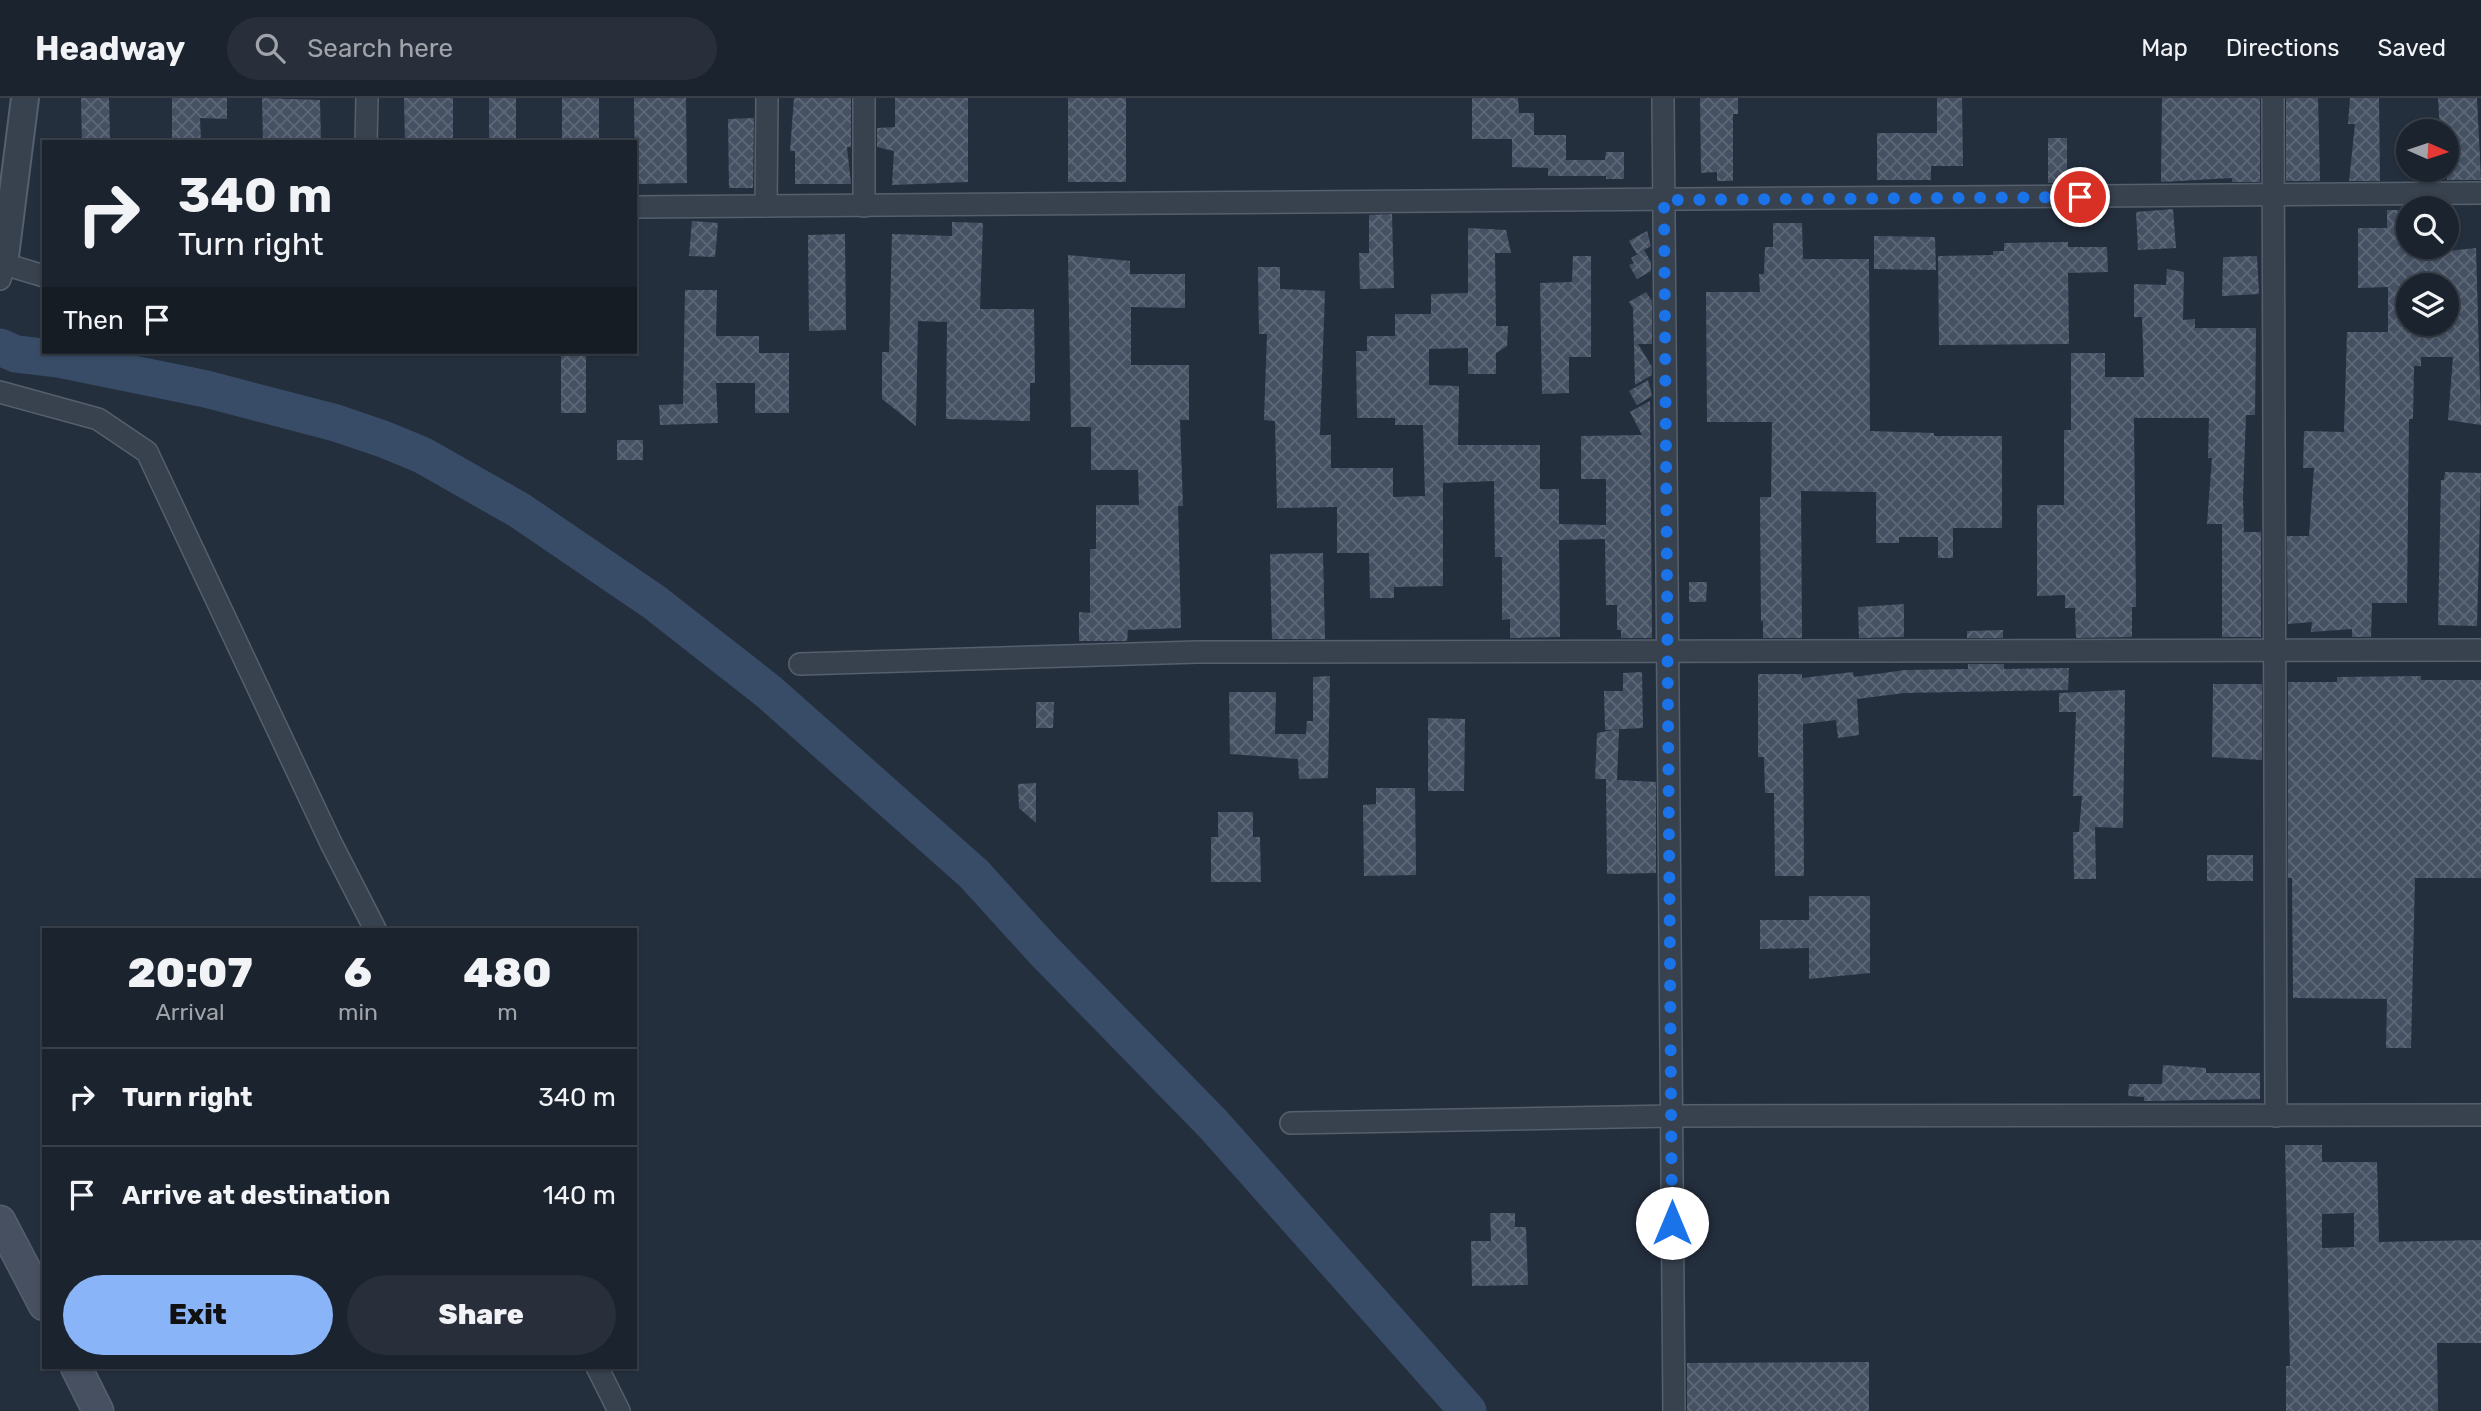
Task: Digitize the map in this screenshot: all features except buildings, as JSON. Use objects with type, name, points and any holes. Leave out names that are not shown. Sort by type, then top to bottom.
[{"type":"main road","points":[[0,1221],[42,1301]]},
{"type":"main road","points":[[77,1369],[98,1411]]},
{"type":"street","points":[[25,98],[2,272],[42,276]]},
{"type":"street","points":[[366,140],[367,98]]},
{"type":"street","points":[[766,206],[767,98]]},
{"type":"street","points":[[864,98],[864,206]]},
{"type":"street","points":[[1663,98],[1674,1411]]},
{"type":"street","points":[[2273,98],[2276,1116]]},
{"type":"street","points":[[637,207],[2481,193]]},
{"type":"street","points":[[0,392],[98,419],[147,452],[319,819],[374,928]]},
{"type":"street","points":[[800,664],[1198,652],[2481,650]]},
{"type":"street","points":[[1291,1123],[1672,1116],[2481,1115]]},
{"type":"street","points":[[598,1369],[619,1411]]},
{"type":"waterway","points":[[0,347],[16,354],[59,359],[206,389],[336,423],[383,439],[422,455],[519,510],[654,602],[769,692],[974,874],[1044,951],[1213,1124],[1468,1411]]},
{"type":"route","points":[[1672,1223],[1664,200],[2080,197]]}]
